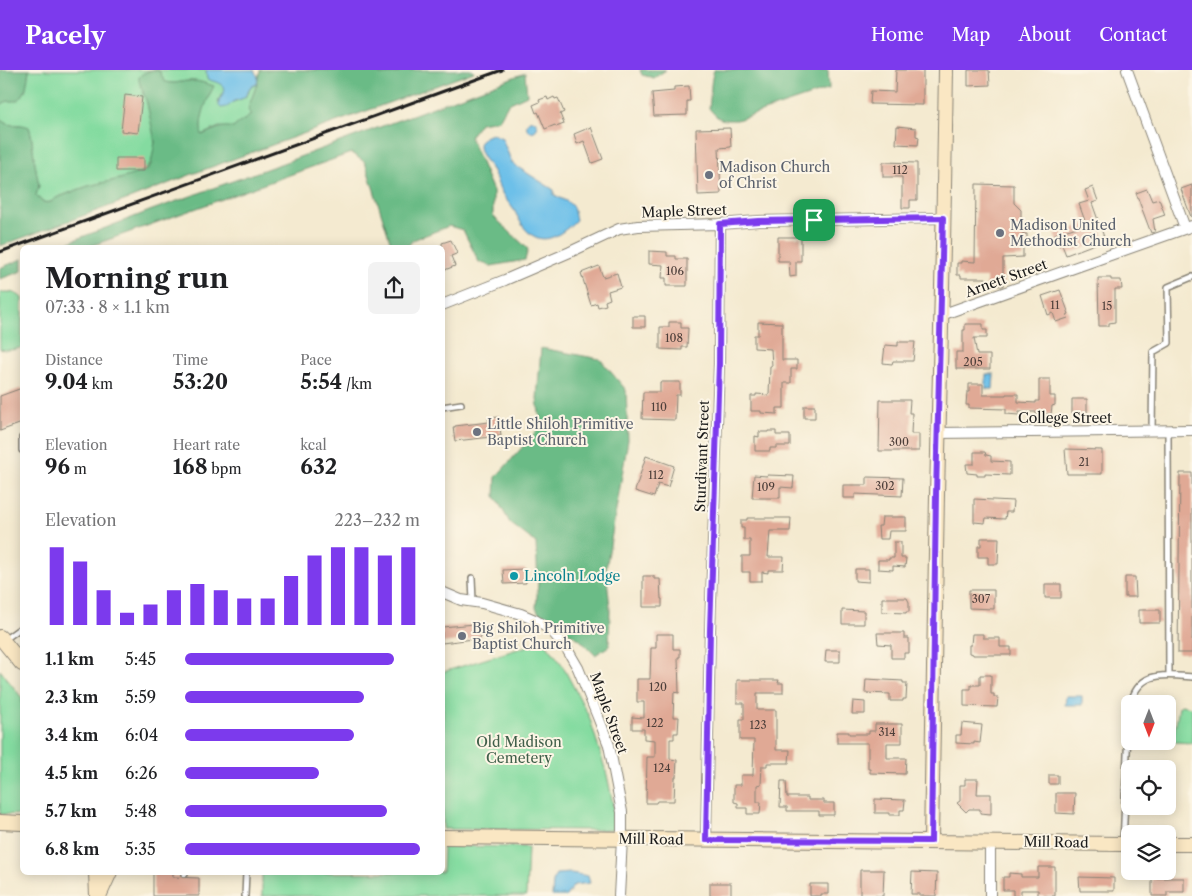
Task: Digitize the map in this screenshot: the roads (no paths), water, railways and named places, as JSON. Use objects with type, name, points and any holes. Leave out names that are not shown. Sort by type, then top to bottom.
[{"type":"street","points":[[931,841],[946,70]]},
{"type":"street","points":[[1127,70],[1188,227]]},
{"type":"street","name":"Maple Street","points":[[445,304],[505,280],[619,229],[638,226],[758,221],[916,223],[943,218]]},
{"type":"street","name":"Sturdivant Street","points":[[706,840],[710,630],[719,364],[720,224]]},
{"type":"street","name":"Arnett Street","points":[[941,315],[1188,227]]},
{"type":"street","name":"College Street","points":[[938,433],[1192,430]]},
{"type":"street","name":"Maple Street","points":[[445,593],[461,600],[521,614],[535,620],[551,630],[567,649],[578,668],[609,745],[622,812],[619,896]]},
{"type":"street","points":[[1,641],[20,657]]},
{"type":"street","points":[[0,822],[20,823]]},
{"type":"street","name":"Mill Road","points":[[445,836],[1121,844]]},
{"type":"street","points":[[990,841],[990,896]]},
{"type":"street","points":[[1176,844],[1192,844]]},
{"type":"street","points":[[96,875],[98,896]]},
{"type":"street","points":[[98,896],[108,875]]},
{"type":"lane","points":[[1152,431],[1154,352],[1168,343],[1168,286],[1192,277]]},
{"type":"lane","points":[[445,407],[461,404]]},
{"type":"lane","points":[[1168,431],[1169,675]]},
{"type":"lane","points":[[472,578],[473,602]]},
{"type":"lane","points":[[1,641],[20,628]]},
{"type":"lane","points":[[1126,825],[1128,709],[1131,699],[1143,682],[1154,676],[1192,677]]},
{"type":"lane","points":[[245,875],[245,896]]},
{"type":"water","points":[[206,70],[254,70],[258,77],[257,84],[250,87],[244,97],[227,107],[221,108],[219,101],[225,90],[224,87],[207,79]]},
{"type":"water","points":[[532,120],[538,126],[532,132],[526,126]]},
{"type":"water","points":[[493,134],[502,138],[512,163],[554,190],[554,195],[568,202],[573,207],[576,220],[567,229],[556,236],[544,239],[532,235],[524,227],[502,194],[494,173],[479,149],[482,139]]},
{"type":"water","points":[[986,374],[994,374],[993,389],[986,389]]},
{"type":"water","points":[[1066,696],[1082,696],[1082,705],[1065,705]]},
{"type":"water","points":[[571,873],[588,876],[590,883],[574,885],[566,896],[552,896],[553,882],[556,874]]},
{"type":"railway","points":[[0,252],[502,70]]},
{"type":"place","name":"Madison Church of Christ","points":[[709,175]]},
{"type":"place","name":"Madison United Methodist Church","points":[[1000,233]]},
{"type":"place","name":"Little Shiloh Primitive Baptist Church","points":[[477,432]]},
{"type":"place","name":"Lincoln Lodge","points":[[514,576]]},
{"type":"place","name":"Big Shiloh Primitive Baptist Church","points":[[462,636]]},
{"type":"park label","name":"Old Madison Cemetery","points":[[519,750]]}]
